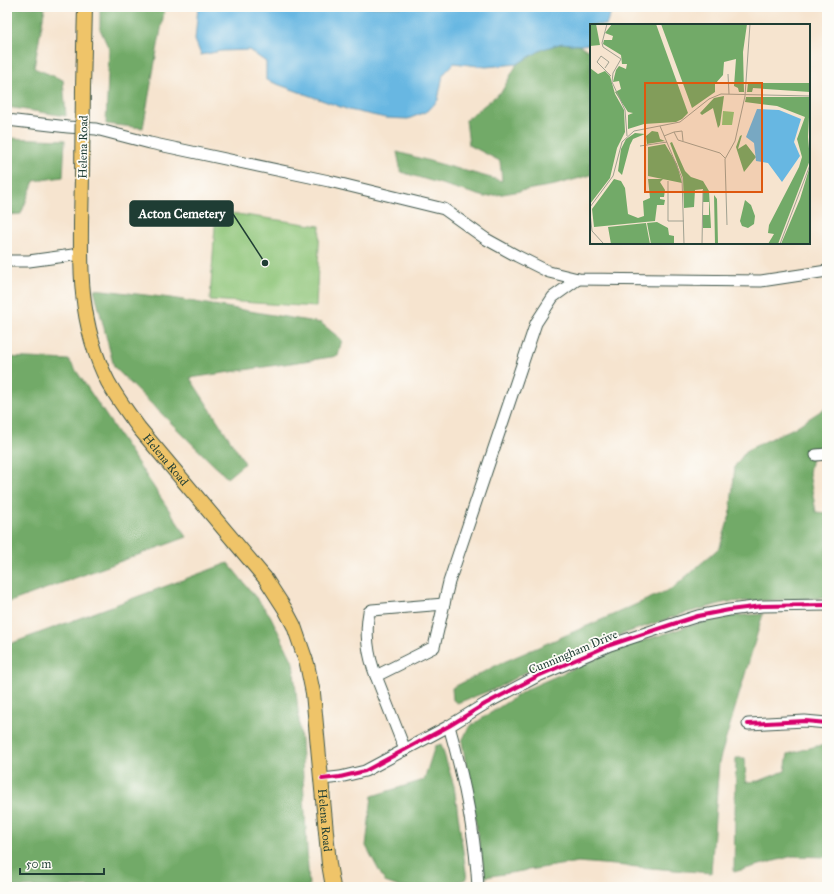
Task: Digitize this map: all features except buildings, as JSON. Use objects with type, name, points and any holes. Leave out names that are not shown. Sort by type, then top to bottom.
[{"type":"main road","name":"Helena Road","points":[[85,7],[80,254],[85,315],[91,338],[108,382],[139,428],[265,578],[279,598],[294,626],[307,664],[314,693],[332,887]]},
{"type":"street","points":[[7,120],[68,128],[96,129],[150,143],[444,209],[486,239],[517,256],[549,272],[578,280],[761,281],[827,271]]},
{"type":"street","points":[[7,261],[29,261],[80,254]]},
{"type":"street","points":[[376,676],[434,647],[449,582],[536,323],[553,297],[578,280]]},
{"type":"street","points":[[405,750],[370,662],[368,652],[369,612],[372,610],[444,604]]},
{"type":"street","name":"Cunningham Drive","points":[[322,779],[340,777],[365,771],[538,676],[590,653],[674,624],[698,616],[729,610],[762,606],[827,605]]},
{"type":"street","points":[[748,724],[805,721],[827,723]]},
{"type":"street","points":[[449,726],[456,751],[470,820],[478,887]]},
{"type":"green space","points":[[7,7],[45,7],[34,68],[63,80],[66,116],[7,107]]},
{"type":"green space","points":[[100,7],[165,7],[143,128],[106,124],[109,49],[100,29]]},
{"type":"green space","points":[[562,43],[579,45],[590,51],[590,175],[555,185],[485,197],[401,172],[397,152],[502,181],[500,161],[469,145],[466,120],[502,91],[517,64],[543,49]]},
{"type":"green space","points":[[7,138],[65,140],[63,177],[34,181],[21,214],[7,215]]},
{"type":"green space","points":[[216,211],[320,226],[316,307],[210,300]]},
{"type":"green space","points":[[94,289],[171,298],[321,323],[342,340],[338,356],[190,378],[245,463],[227,478],[114,367]]},
{"type":"green space","points":[[7,357],[69,360],[187,537],[7,603]]},
{"type":"green space","points":[[827,407],[827,451],[813,452],[809,473],[816,512],[827,513],[827,598],[727,602],[679,615],[614,637],[524,673],[497,688],[457,703],[453,700],[452,688],[499,664],[673,588],[720,547],[730,515],[735,466],[747,450],[794,428]]},
{"type":"green space","points":[[228,563],[270,615],[293,662],[301,740],[309,887],[7,887],[7,645]]},
{"type":"green space","points":[[763,614],[719,762],[711,873],[578,862],[485,877],[462,741],[469,727],[527,689],[620,648],[689,626],[731,616]]},
{"type":"green space","points":[[441,744],[454,786],[467,879],[439,887],[399,887],[385,882],[366,846],[372,796],[424,780],[435,746]]},
{"type":"green space","points":[[817,746],[827,746],[827,857],[793,856],[734,872],[736,758],[745,758],[746,782],[759,781],[785,771],[788,754]]},
{"type":"water","points":[[198,7],[613,7],[606,24],[590,24],[590,44],[579,45],[562,43],[543,49],[517,64],[486,67],[454,63],[443,75],[438,100],[428,111],[408,119],[386,118],[349,110],[266,80],[266,62],[249,50],[221,51],[201,55],[195,40]]},
{"type":"cycle path","points":[[322,779],[340,777],[365,771],[538,676],[610,645],[698,616],[729,610],[762,606],[827,605]]},
{"type":"cycle path","points":[[748,724],[805,721],[827,723]]},
{"type":"place","name":"Acton Cemetery","points":[[265,263]]}]
